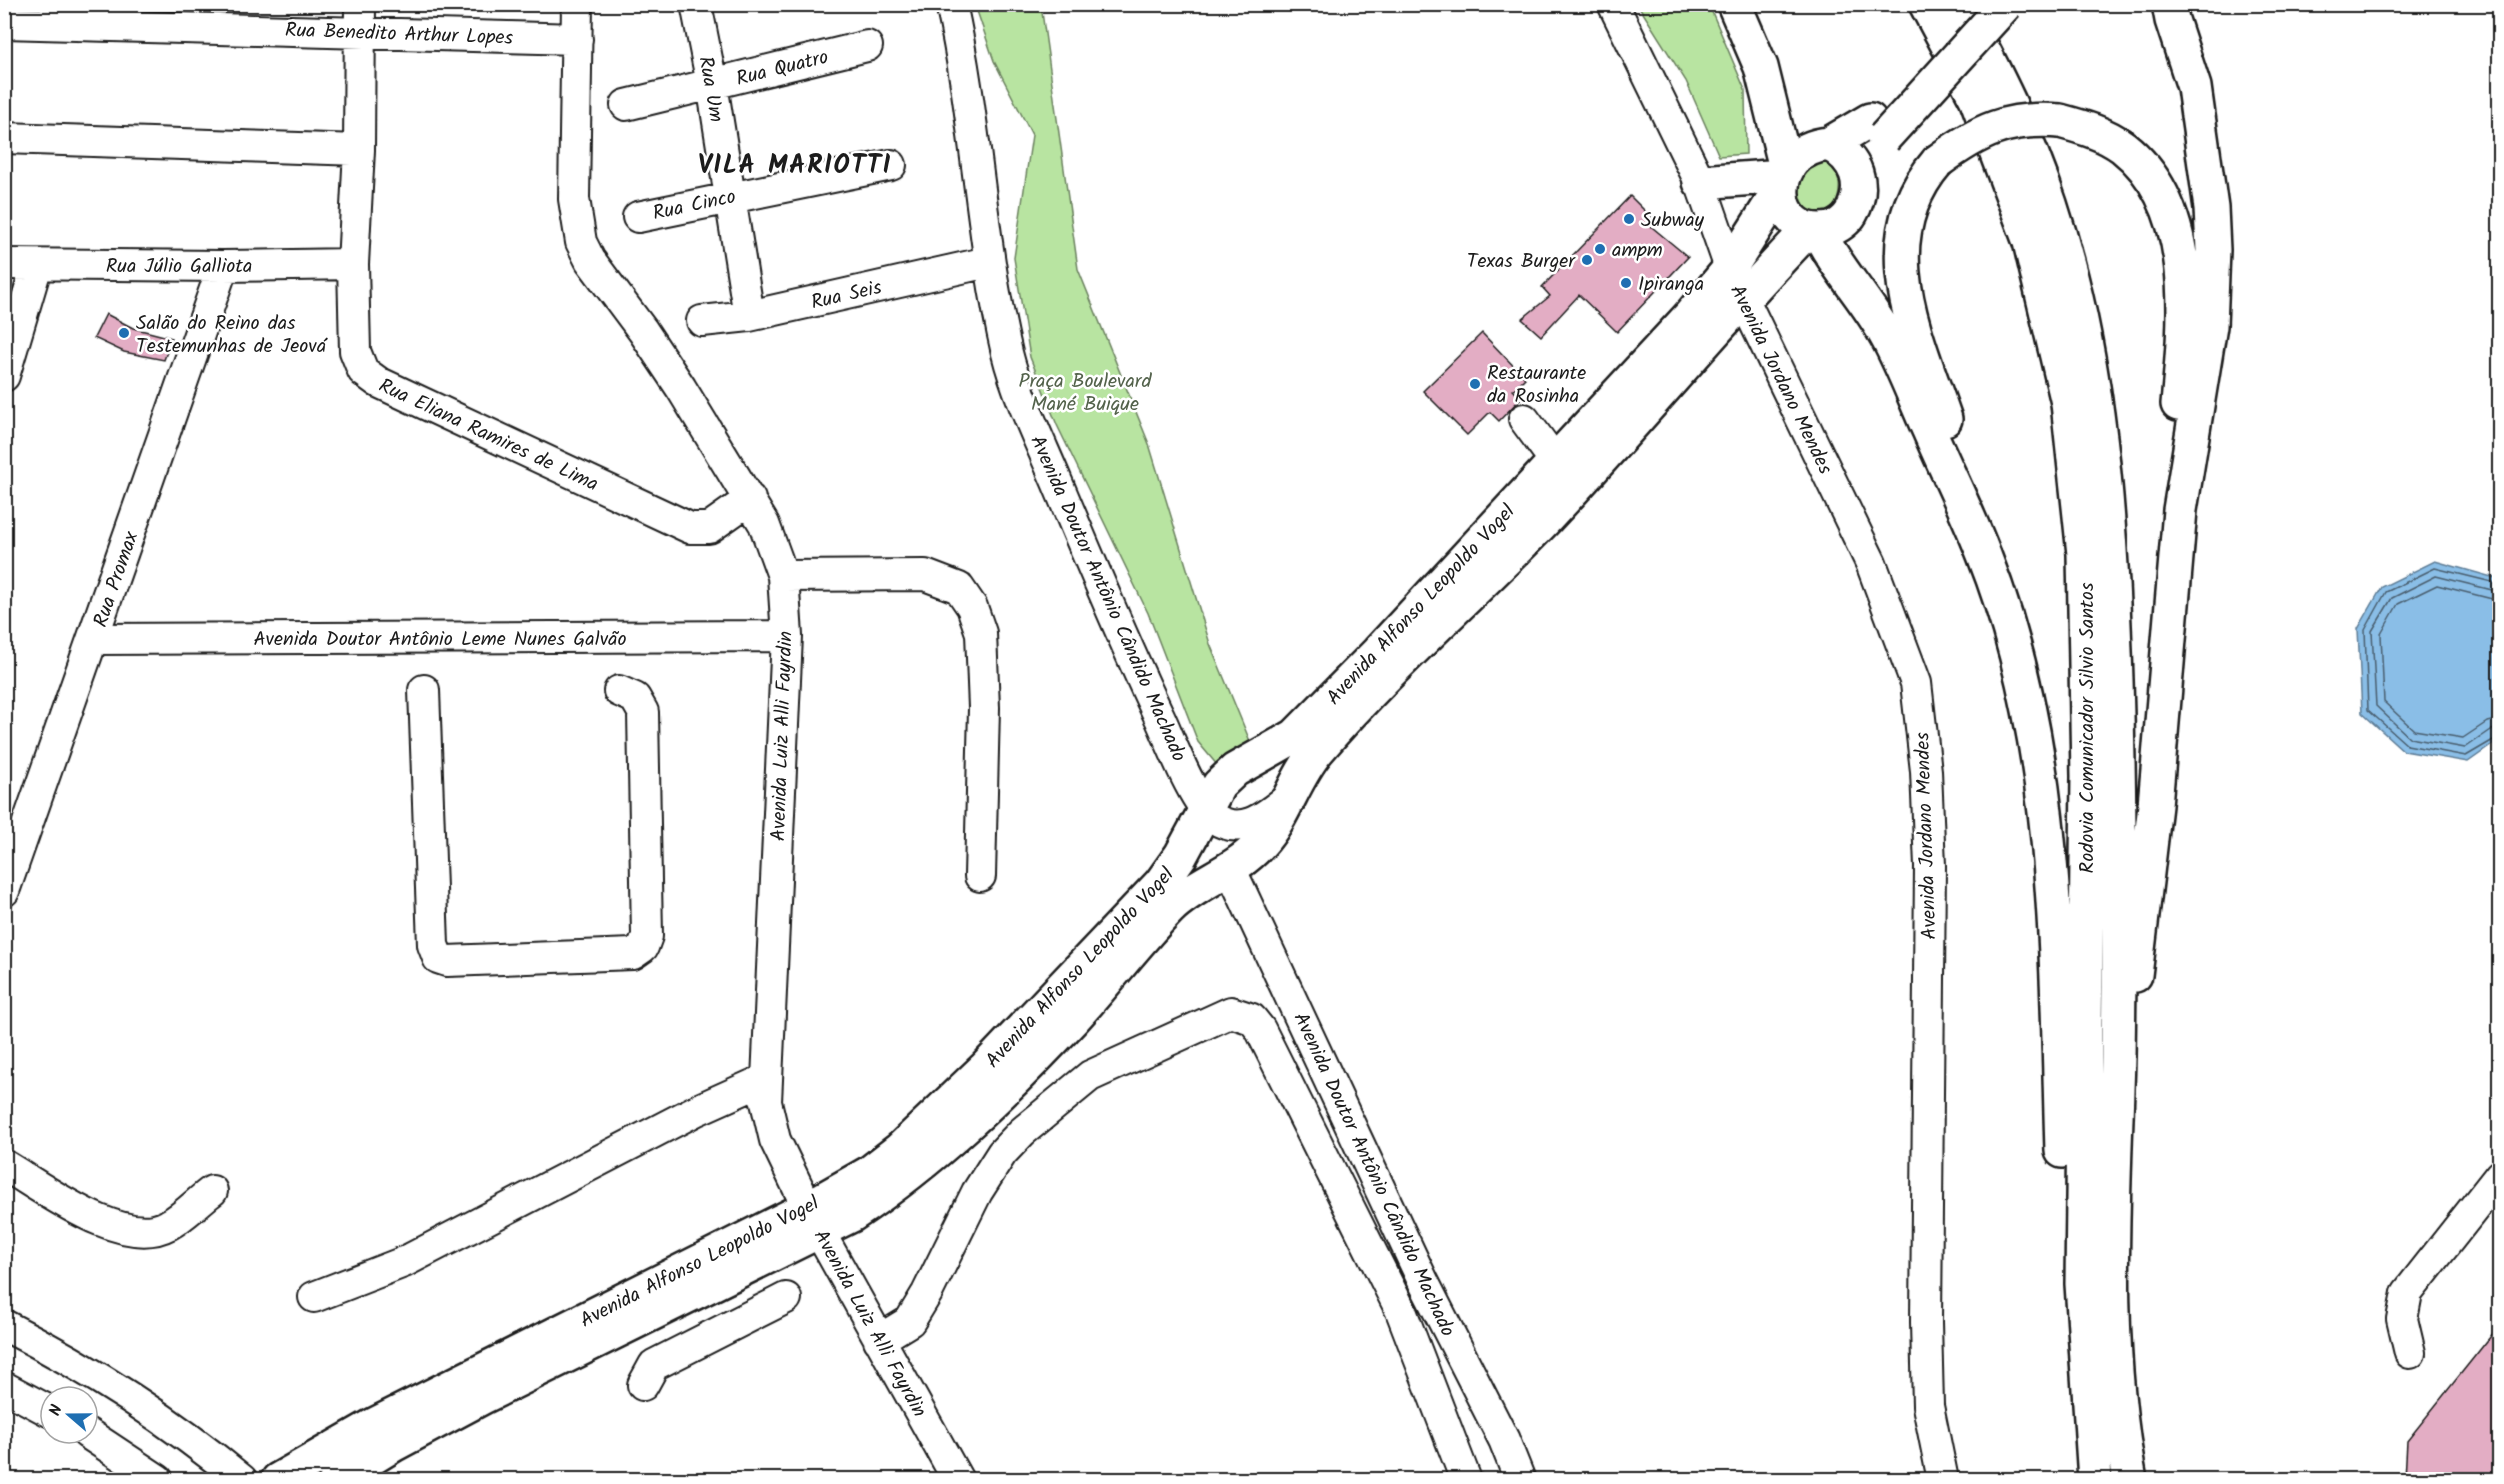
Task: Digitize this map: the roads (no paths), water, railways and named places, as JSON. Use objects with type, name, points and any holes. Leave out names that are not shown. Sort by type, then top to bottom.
[{"type":"main road","points":[[1734,4],[1761,67],[1783,177],[1784,206],[1794,220],[1813,231],[1832,259],[1859,291],[1887,337],[1984,555],[2009,624],[2031,714],[2050,838],[2066,1276],[2072,1356],[2094,1479]]},
{"type":"main road","name":"Rodovia Comunicador Silvio Santos","points":[[1926,4],[1976,98],[2030,242],[2069,414],[2085,566],[2088,776],[2082,1284],[2094,1479]]},
{"type":"main road","name":"Rodovia Comunicador Silvio Santos","points":[[1959,4],[1999,80],[2028,145],[2050,204],[2074,287],[2096,396],[2106,480],[2113,581],[2119,763],[2118,1059],[2112,1186],[2112,1318],[2121,1432],[2130,1479]]},
{"type":"main road","points":[[1858,182],[1877,129],[1979,4]]},
{"type":"main road","points":[[1700,182],[1783,177],[1804,150],[1877,129],[2006,4]]},
{"type":"main road","points":[[2118,1059],[2130,1005],[2142,923],[2180,510],[2210,326],[2213,250],[2211,208],[2194,87],[2169,4]]},
{"type":"main road","points":[[1984,555],[1973,500],[1906,301],[1901,262],[1903,234],[1911,205],[1924,178],[1938,161],[1966,141],[2001,124],[2031,118],[2060,121],[2098,132],[2122,147],[2142,165],[2161,192],[2175,226],[2181,256],[2183,318],[2173,483],[2180,510]]},
{"type":"main road","points":[[1813,231],[1836,227],[1850,216],[1858,200],[1856,170],[1850,159],[1829,144]]},
{"type":"main road","name":"Avenida Alfonso Leopoldo Vogel","points":[[336,1479],[393,1445],[814,1219],[900,1149],[984,1069],[1161,883],[1181,855],[1219,785],[1234,770],[1294,736],[1378,652],[1555,461],[1730,268],[1783,177]]},
{"type":"main road","name":"Avenida Alfonso Leopoldo Vogel","points":[[278,1479],[374,1425],[814,1219],[852,1215],[903,1182],[953,1140],[1073,1019],[1171,907],[1195,887],[1230,868],[1260,844],[1276,824],[1315,753],[1397,665],[1546,518],[1743,298],[1813,231]]},
{"type":"street","name":"Avenida Luiz Alli Fayrdin","points":[[577,4],[574,199],[581,242],[590,260],[669,369],[750,499],[764,524],[783,576],[787,636],[766,1079],[766,1102],[774,1140],[879,1340],[958,1479]]},
{"type":"street","name":"Rua Um","points":[[696,4],[712,84],[749,316]]},
{"type":"street","name":"Avenida Doutor Antônio Cândido Machado","points":[[951,4],[967,95],[988,261],[1008,356],[1025,408],[1125,647],[1188,779],[1205,808],[1214,817],[1230,825],[1249,824],[1260,821],[1290,797]]},
{"type":"street","name":"Avenida Jordano Mendes","points":[[1613,4],[1700,182],[1730,268],[1870,563],[1916,683],[1926,771],[1930,866],[1926,1310],[1928,1406],[1943,1479]]},
{"type":"street","name":"Rua Benedito Arthur Lopes","points":[[4,23],[360,18],[577,39]]},
{"type":"street","name":"Rua Eliana Ramires de Lima","points":[[360,18],[359,150],[353,264],[355,351],[363,371],[378,382],[690,528],[709,528],[750,499]]},
{"type":"street","name":"Rua Quatro","points":[[626,105],[867,46]]},
{"type":"street","points":[[4,138],[359,150]]},
{"type":"street","name":"Rua Cinco","points":[[638,217],[729,196],[891,165]]},
{"type":"street","name":"Rua Seis","points":[[702,321],[749,316],[988,261]]},
{"type":"street","name":"Rua Júlio Galliota","points":[[4,264],[223,266],[353,264]]},
{"type":"street","points":[[4,376],[37,265]]},
{"type":"street","name":"Rua Promax","points":[[4,891],[223,266]]},
{"type":"street","points":[[1524,419],[1555,461]]},
{"type":"street","points":[[783,576],[925,575],[959,588],[972,607],[981,633],[984,708],[980,876]]},
{"type":"street","name":"Avenida Doutor Antônio Leme Nunes Galvão","points":[[94,639],[787,636]]},
{"type":"street","points":[[424,690],[433,945],[438,958],[447,962],[633,954],[643,947],[647,936],[643,712],[635,698],[619,691]]},
{"type":"street","name":"Avenida Doutor Antônio Cândido Machado","points":[[1230,868],[1423,1281],[1504,1440],[1520,1479]]},
{"type":"street","points":[[879,1340],[910,1322],[927,1293],[976,1192],[1002,1153],[1022,1132],[1090,1076],[1232,1012],[1252,1019],[1260,1029],[1344,1192],[1401,1311],[1467,1479]]},
{"type":"street","points":[[314,1297],[404,1262],[686,1116],[766,1079]]},
{"type":"street","points":[[4,1165],[61,1201],[131,1230],[149,1230],[168,1226],[212,1191]]},
{"type":"street","points":[[2410,1353],[2402,1319],[2407,1293],[2499,1175]]},
{"type":"street","points":[[643,1385],[654,1365],[786,1298]]},
{"type":"street","points":[[4,1325],[126,1396],[203,1447],[242,1479]]},
{"type":"street","points":[[4,1387],[39,1406]]},
{"type":"street","points":[[99,1441],[158,1479]]},
{"type":"water","points":[[2435,561],[2499,579],[2499,740],[2468,762],[2404,751],[2362,713],[2358,629],[2382,587]]},
{"type":"place","name":"Subway","points":[[1629,219]]},
{"type":"place","name":"ampm","points":[[1600,249]]},
{"type":"place","name":"Texas Burger","points":[[1587,260]]},
{"type":"place","name":"Ipiranga","points":[[1626,283]]},
{"type":"place","name":"Salão do Reino das Testemunhas de Jeová","points":[[124,333]]},
{"type":"place","name":"Restaurante da Rosinha","points":[[1475,384]]},
{"type":"district","name":"VILA MARIOTTI","points":[[795,164]]},
{"type":"park label","name":"Praça Boulevard Mané Buique","points":[[1085,392]]}]
